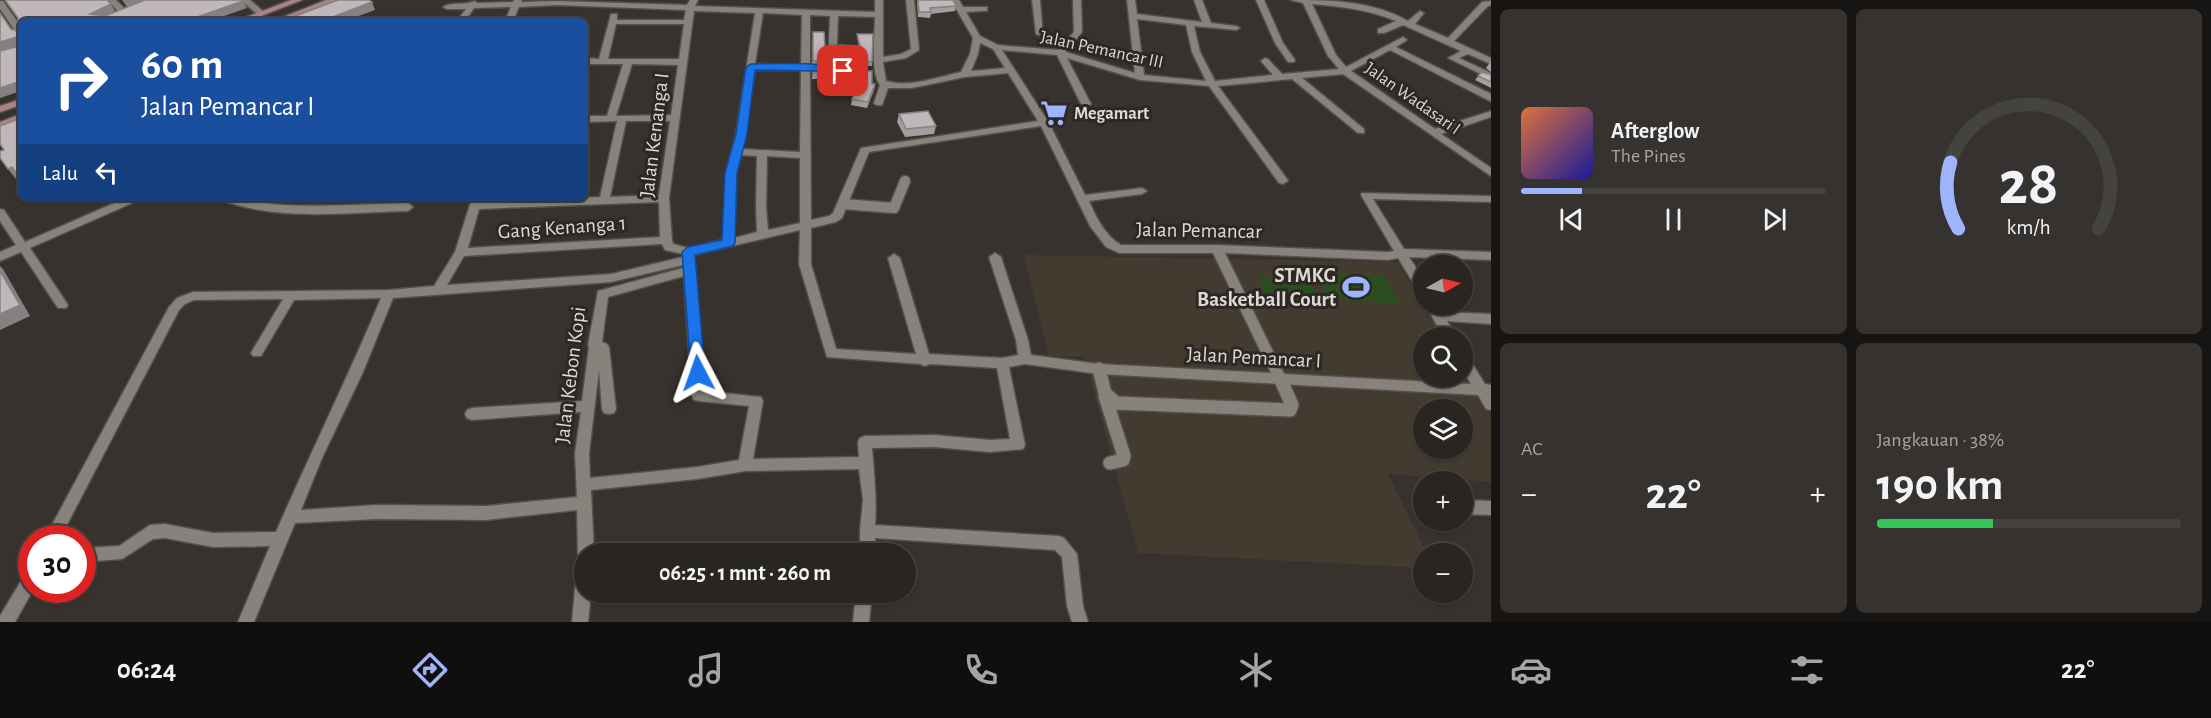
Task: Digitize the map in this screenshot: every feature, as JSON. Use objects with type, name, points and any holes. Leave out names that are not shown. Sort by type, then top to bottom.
[{"type":"street","points":[[112,0],[124,13]]},
{"type":"street","points":[[245,0],[261,13]]},
{"type":"street","points":[[248,18],[298,0]]},
{"type":"street","points":[[285,18],[333,0]]},
{"type":"street","points":[[733,9],[737,0]]},
{"type":"street","points":[[845,0],[849,9],[846,13]]},
{"type":"street","points":[[879,0],[879,60],[875,71],[880,81],[885,84],[918,84],[965,74],[1011,70]]},
{"type":"street","points":[[879,60],[903,56],[915,50],[910,0]]},
{"type":"street","points":[[955,0],[977,38],[996,47]]},
{"type":"street","points":[[1036,0],[1040,34]]},
{"type":"street","points":[[1077,0],[1078,32],[1060,53],[1086,104]]},
{"type":"street","points":[[1131,0],[1140,77]]},
{"type":"street","points":[[1198,0],[1208,23]]},
{"type":"street","points":[[1260,0],[1279,43],[1290,60]]},
{"type":"street","points":[[1296,0],[1360,3],[1491,61]]},
{"type":"street","name":"Jalan Wadasari I","points":[[1306,1],[1332,56],[1345,71],[1489,169]]},
{"type":"street","points":[[510,18],[517,2]]},
{"type":"street","points":[[447,7],[474,3],[599,2],[616,6],[648,3],[692,4],[733,9],[879,15]]},
{"type":"street","points":[[0,3],[18,29]]},
{"type":"street","points":[[463,18],[474,3]]},
{"type":"street","points":[[1449,42],[1485,4],[1489,3]]},
{"type":"street","name":"Jalan Kenanga I","points":[[666,240],[664,198],[692,4]]},
{"type":"street","points":[[603,62],[616,6]]},
{"type":"street","points":[[960,10],[984,9]]},
{"type":"street","points":[[112,17],[133,10]]},
{"type":"street","points":[[728,243],[731,173],[737,152],[759,10]]},
{"type":"street","points":[[806,12],[806,226]]},
{"type":"street","points":[[1381,31],[1407,22],[1420,12]]},
{"type":"street","points":[[832,70],[834,13]]},
{"type":"street","points":[[1134,16],[1236,28]]},
{"type":"street","points":[[1189,21],[1196,52],[1212,84],[1283,181]]},
{"type":"street","points":[[613,22],[688,22]]},
{"type":"street","points":[[965,74],[974,54],[977,38]]},
{"type":"street","points":[[1345,71],[1403,40]]},
{"type":"street","name":"Jalan Pemancar III","points":[[996,47],[1060,53],[1140,77],[1212,84],[1345,71]]},
{"type":"street","name":"Jalan Pemancar","points":[[996,47],[1044,123],[1081,200],[1101,234],[1110,244],[1119,249],[1217,249],[1388,256],[1402,253],[1491,256]]},
{"type":"street","points":[[1389,47],[1491,98]]},
{"type":"street","points":[[1468,51],[1452,58],[1491,76]]},
{"type":"street","points":[[588,61],[682,62]]},
{"type":"street","points":[[1265,61],[1280,78]]},
{"type":"street","points":[[604,201],[628,62]]},
{"type":"street","points":[[751,67],[852,71]]},
{"type":"street","points":[[1294,76],[1361,131]]},
{"type":"street","points":[[879,103],[885,84]]},
{"type":"street","points":[[0,109],[18,103]]},
{"type":"street","points":[[1434,133],[1491,114]]},
{"type":"street","points":[[0,125],[18,118]]},
{"type":"street","points":[[588,118],[675,118]]},
{"type":"street","points":[[59,525],[175,307],[181,301],[193,296],[389,294],[610,278],[689,261],[728,243],[763,233],[806,226],[835,218],[865,150],[1044,123]]},
{"type":"street","points":[[737,152],[806,155]]},
{"type":"street","points":[[762,153],[763,233]]},
{"type":"street","points":[[1081,200],[1142,191]]},
{"type":"street","points":[[1413,272],[1366,197],[1368,194],[1491,199]]},
{"type":"street","points":[[438,290],[461,252],[476,202],[664,198]]},
{"type":"street","points":[[0,257],[128,201]]},
{"type":"street","points":[[232,201],[237,203],[408,207]]},
{"type":"street","points":[[0,213],[62,305]]},
{"type":"street","name":"Jalan Pemancar I","points":[[806,226],[805,264],[831,354],[924,361],[1002,363],[1021,361],[1099,369],[1486,389]]},
{"type":"street","points":[[666,240],[669,247],[689,261]]},
{"type":"street","name":"Gang Kenanga 1","points":[[461,252],[666,240]]},
{"type":"street","points":[[1217,249],[1280,378]]},
{"type":"street","points":[[995,257],[1022,340],[1021,361]]},
{"type":"street","points":[[894,258],[924,361]]},
{"type":"street","points":[[689,261],[700,396],[754,399],[757,402],[745,464]]},
{"type":"street","name":"Jalan Kebon Kopi","points":[[585,543],[582,453],[586,406],[602,294],[689,261]]},
{"type":"street","points":[[246,622],[315,458],[357,372],[389,294]]},
{"type":"street","points":[[257,353],[293,295]]},
{"type":"street","points":[[1438,316],[1491,319]]},
{"type":"street","points":[[1438,316],[1444,327]]},
{"type":"street","points":[[594,345],[603,347],[609,409]]},
{"type":"street","points":[[868,543],[870,500],[864,442],[934,441],[990,446],[1018,445],[1002,363]]},
{"type":"street","points":[[1473,372],[1486,389],[1491,405]]},
{"type":"street","points":[[472,414],[586,406]]},
{"type":"street","points":[[583,485],[697,473],[745,464],[865,463]]},
{"type":"street","points":[[290,517],[377,512],[486,513],[583,503]]},
{"type":"street","points":[[1473,507],[1491,508]]},
{"type":"street","points":[[96,555],[122,552],[150,532],[165,531],[213,540],[281,539]]},
{"type":"street","points":[[867,531],[973,536],[998,540],[1054,541],[1063,545],[1069,554],[1075,606],[1080,622]]},
{"type":"street","points":[[6,622],[18,601]]},
{"type":"street","points":[[580,622],[582,603]]},
{"type":"street","points":[[861,622],[863,603]]},
{"type":"lane","points":[[843,204],[895,208],[905,181]]},
{"type":"lane","points":[[1099,369],[1104,393],[1124,456],[1123,460],[1110,463]]},
{"type":"lane","points":[[1104,393],[1116,403],[1290,410],[1292,405],[1280,378]]},
{"type":"shaded area","points":[[1024,255],[1397,262],[1413,288],[1413,315],[1430,315],[1437,327],[1413,327],[1413,387],[1473,385],[1491,415],[1491,482],[1473,481],[1473,471],[1413,471],[1413,476],[1388,474],[1413,525],[1413,531],[1416,531],[1422,543],[1413,543],[1413,567],[1138,553],[1084,357],[1049,356]]},
{"type":"green space","name":"STMKG Basketball Court","points":[[1313,271],[1384,276],[1401,304],[1327,299]]},
{"type":"green space","points":[[1258,277],[1309,280],[1319,299],[1267,296]]},
{"type":"building","points":[[5,0],[107,0],[111,4],[90,14],[105,16],[145,0],[243,1],[195,18],[18,18]]},
{"type":"building","points":[[338,0],[369,0],[372,2],[330,18],[290,18]]},
{"type":"building","points":[[918,0],[953,0],[956,6],[930,8],[931,12],[919,12]]},
{"type":"building","points":[[0,13],[11,29],[17,31],[18,18],[18,82],[0,88],[0,51],[16,47],[17,37],[0,42]]},
{"type":"building","points":[[813,32],[824,32],[826,61],[813,61]]},
{"type":"building","points":[[857,34],[873,34],[872,62],[839,62],[839,45],[860,46]]},
{"type":"building","points":[[813,69],[872,71],[872,84],[875,84],[868,102],[852,99],[860,80],[854,80],[854,73],[813,73]]},
{"type":"building","points":[[1482,72],[1491,75],[1491,82],[1478,76]]},
{"type":"building","points":[[928,111],[936,126],[906,129],[899,114]]},
{"type":"building","points":[[18,119],[18,176],[12,167],[8,169],[0,158],[0,151],[4,150],[0,144],[0,126]]},
{"type":"building","points":[[0,271],[20,305],[0,314]]},
{"type":"place","name":"Megamart","points":[[1054,113]]},
{"type":"place","name":"STMKG Basketball Court","points":[[1356,287]]},
{"type":"route","points":[[698,373],[688,252],[728,243],[731,173],[741,134],[751,67],[816,68],[843,71]]}]
